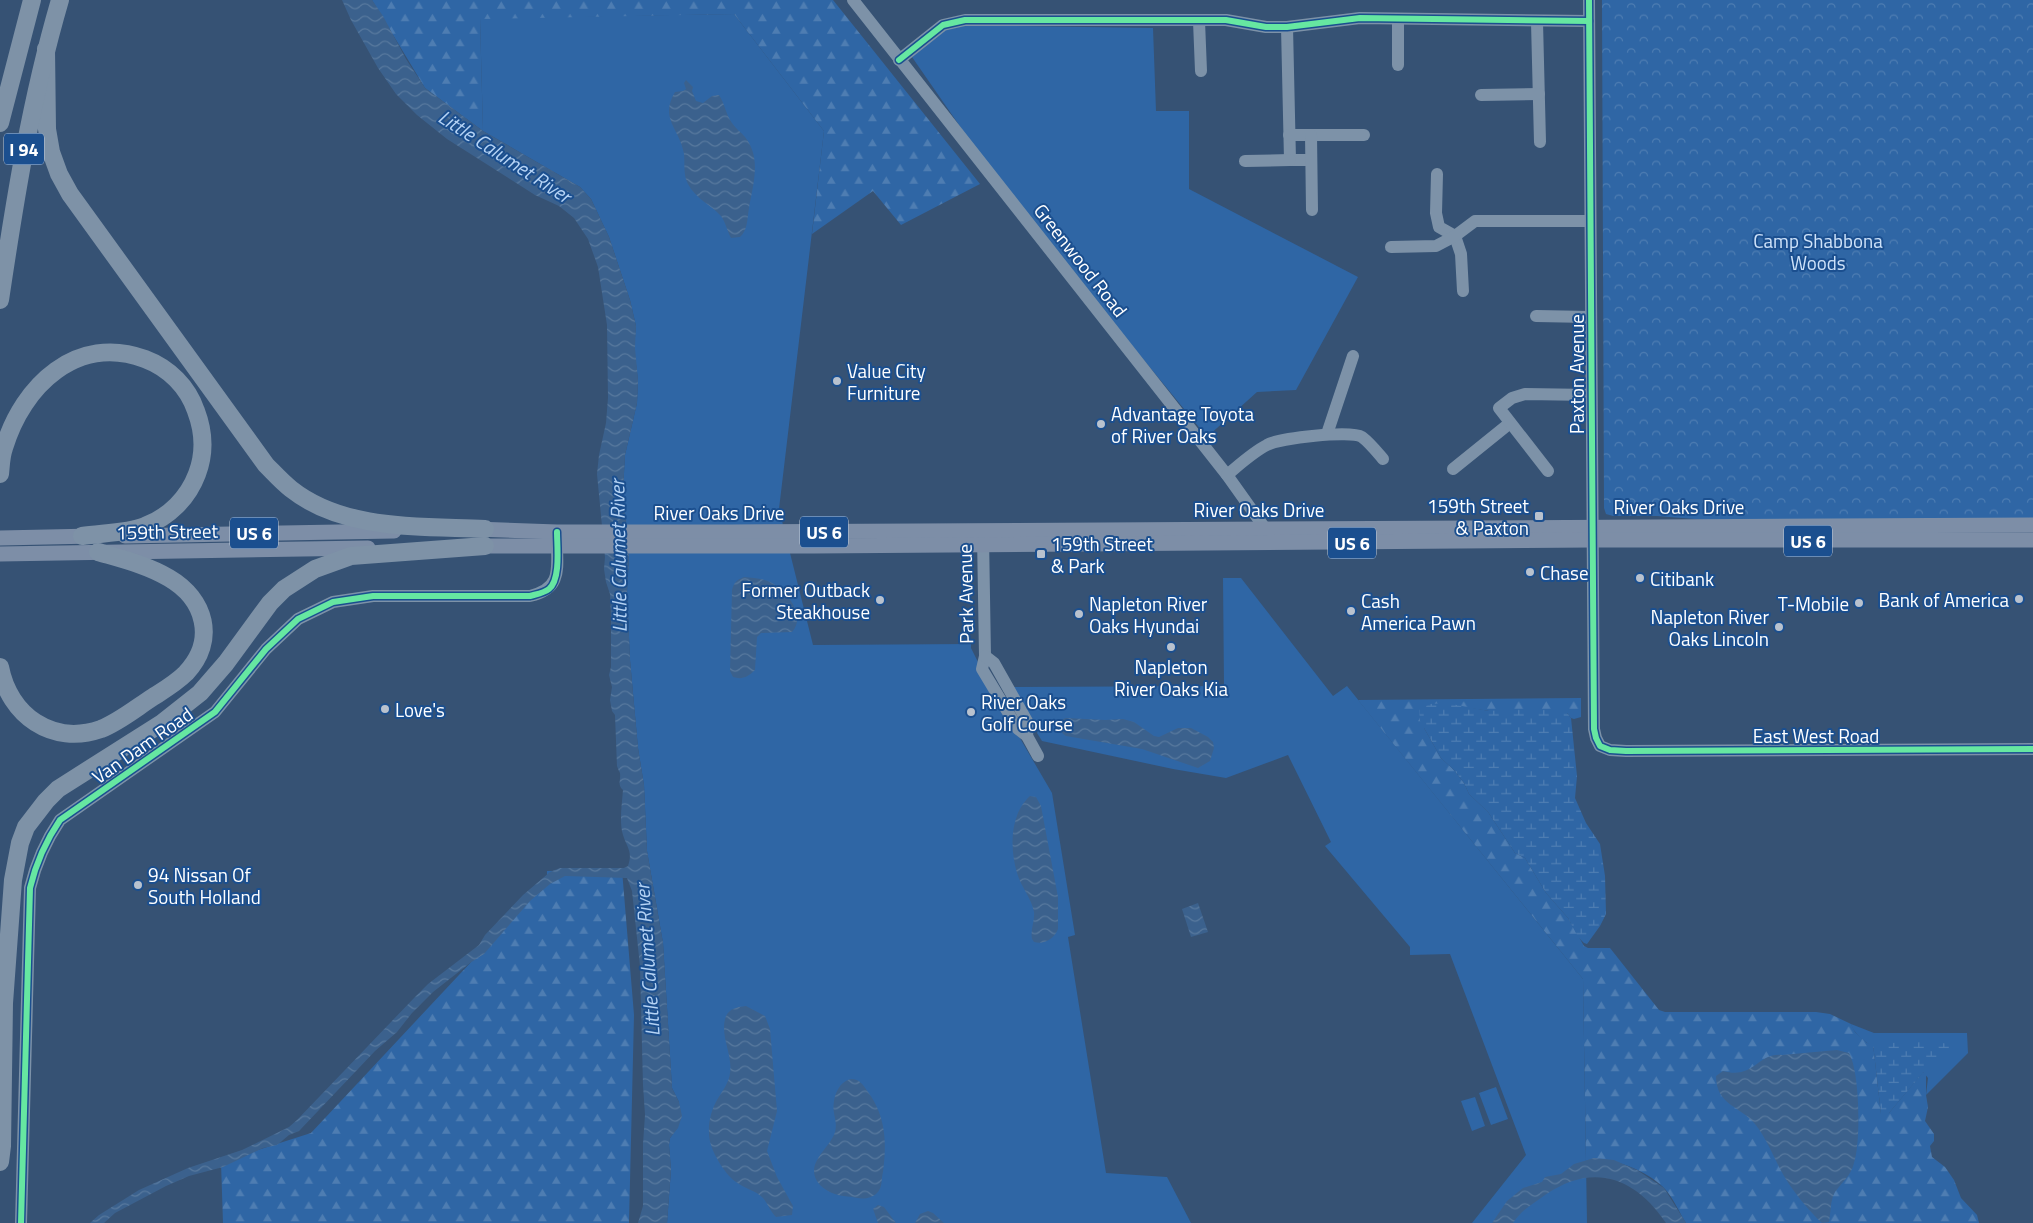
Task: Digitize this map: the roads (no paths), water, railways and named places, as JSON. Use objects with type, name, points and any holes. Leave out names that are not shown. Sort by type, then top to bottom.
[{"type":"highway","name":"I 94","points":[[0,123],[3,102],[32,0]]},
{"type":"highway","name":"I 94","points":[[0,300],[26,139],[46,49],[60,0]]},
{"type":"highway","points":[[46,49],[47,130],[50,152],[59,174],[70,194],[266,465],[291,490],[307,500],[359,520],[485,537]]},
{"type":"highway","points":[[0,474],[3,450],[16,416],[36,389],[62,366],[76,359],[104,352],[133,355],[160,366],[173,375],[186,390],[200,423],[202,454],[194,481],[186,495],[176,506],[156,521],[144,527],[82,536]]},
{"type":"highway","points":[[0,1162],[2,1146],[4,1003],[13,880],[20,843],[35,814],[58,789],[162,723],[200,693],[226,663],[270,603],[300,577],[330,563],[351,556],[485,537]]},
{"type":"highway","points":[[0,667],[8,694],[23,713],[33,722],[47,729],[67,733],[87,733],[103,728],[173,684],[187,672],[197,658],[202,646],[204,632],[199,608],[192,597],[183,587],[145,566],[98,552]]},
{"type":"main road","name":"River Oaks Drive","points":[[485,537],[557,539],[983,538],[1277,544],[1592,533],[2033,525]]},
{"type":"main road","name":"River Oaks Drive","points":[[983,538],[1265,529],[2033,540]]},
{"type":"main road","name":"159th Street","points":[[0,538],[82,536],[485,537]]},
{"type":"main road","name":"159th Street","points":[[0,554],[485,537]]},
{"type":"street","name":"Greenwood Road","points":[[853,0],[1227,475],[1277,544]]},
{"type":"street","name":"Paxton Avenue","points":[[1589,0],[1589,221],[1594,729],[1600,746]]},
{"type":"street","points":[[899,60],[944,25],[953,21],[1226,20],[1287,27],[1360,18],[1537,22],[1589,21]]},
{"type":"street","points":[[1398,20],[1398,64]]},
{"type":"street","points":[[1199,21],[1201,71]]},
{"type":"street","points":[[1537,22],[1540,142]]},
{"type":"street","points":[[1287,27],[1290,160]]},
{"type":"street","points":[[1481,95],[1539,94]]},
{"type":"street","points":[[1289,135],[1364,135]]},
{"type":"street","points":[[1311,135],[1312,210]]},
{"type":"street","points":[[1245,161],[1311,160]]},
{"type":"street","points":[[1437,174],[1436,213],[1439,227],[1455,236],[1461,254],[1463,291]]},
{"type":"street","points":[[1391,247],[1436,246],[1455,236],[1476,220],[1589,221]]},
{"type":"street","points":[[1536,316],[1590,316]]},
{"type":"street","points":[[1327,434],[1353,356]]},
{"type":"street","points":[[1548,471],[1499,408],[1512,398],[1524,394],[1591,395]]},
{"type":"street","points":[[1453,469],[1510,423]]},
{"type":"street","points":[[1227,475],[1267,444],[1327,434],[1348,433],[1361,436],[1383,460]]},
{"type":"street","name":"Park Avenue","points":[[983,538],[985,656],[982,668],[1018,729],[1027,736],[1038,756]]},
{"type":"street","name":"Van Dam Road","points":[[21,1223],[30,888],[46,842],[60,820],[215,712],[276,639],[298,620],[316,610],[342,600],[372,596],[530,596],[542,593],[550,588],[555,578],[557,539]]},
{"type":"street","name":"East West Road","points":[[1600,746],[1610,750],[1626,751],[2033,749]]},
{"type":"water","name":"Little Calumet River","points":[[342,0],[372,0],[425,88],[483,131],[580,187],[591,199],[609,237],[630,300],[636,326],[635,348],[638,380],[637,403],[625,455],[623,491],[629,558],[627,591],[630,660],[638,748],[644,785],[647,851],[663,943],[672,1088],[679,1102],[682,1116],[678,1128],[670,1138],[669,1145],[671,1170],[667,1223],[638,1223],[643,1206],[645,1115],[640,966],[632,891],[627,878],[565,876],[550,884],[530,901],[484,954],[433,992],[412,1013],[397,1032],[375,1051],[299,1131],[289,1135],[277,1145],[263,1148],[223,1167],[189,1176],[166,1186],[115,1213],[104,1223],[90,1223],[99,1215],[139,1190],[188,1168],[242,1150],[289,1127],[428,984],[479,945],[485,935],[523,895],[550,872],[560,868],[624,868],[628,866],[630,857],[621,824],[623,790],[620,786],[620,773],[617,766],[615,715],[612,711],[610,700],[612,687],[609,675],[611,667],[610,594],[604,569],[605,557],[597,474],[606,423],[608,398],[607,325],[598,267],[588,239],[574,218],[559,206],[535,195],[447,139],[417,115],[396,94],[378,68]]},
{"type":"water","points":[[686,80],[693,87],[692,91],[696,101],[703,103],[712,96],[719,95],[730,120],[750,145],[755,163],[755,172],[747,224],[740,237],[731,238],[721,216],[691,189],[686,181],[682,145],[672,124],[669,110],[675,92],[686,89],[684,83]]},
{"type":"water","points":[[744,577],[757,578],[776,586],[793,604],[797,618],[796,626],[792,632],[761,633],[757,637],[755,670],[747,676],[739,678],[733,677],[730,671],[732,590],[736,582]]},
{"type":"water","points":[[1066,718],[1123,719],[1134,722],[1154,736],[1159,737],[1178,728],[1191,728],[1208,737],[1213,742],[1214,748],[1210,761],[1198,768],[1142,749],[1066,736],[1061,731],[1060,725],[1061,720]]},
{"type":"water","points":[[1030,796],[1036,797],[1041,806],[1058,897],[1058,929],[1051,938],[1041,943],[1034,942],[1032,939],[1034,912],[1019,878],[1012,843],[1018,813]]},
{"type":"water","points":[[1198,903],[1208,932],[1191,937],[1182,909]]},
{"type":"water","points":[[746,1006],[765,1016],[770,1029],[777,1111],[767,1151],[777,1177],[793,1206],[792,1215],[776,1217],[760,1195],[733,1179],[719,1162],[710,1142],[709,1124],[712,1111],[727,1084],[730,1073],[730,1059],[724,1023],[728,1013],[737,1007]]},
{"type":"water","points":[[1837,1050],[1849,1053],[1853,1062],[1857,1091],[1858,1140],[1853,1168],[1833,1195],[1829,1222],[1822,1223],[1789,1184],[1755,1124],[1724,1099],[1717,1086],[1716,1076],[1723,1071],[1742,1072],[1774,1055]]},
{"type":"water","points":[[851,1079],[861,1083],[874,1101],[884,1130],[885,1151],[881,1186],[874,1195],[865,1198],[839,1195],[827,1191],[815,1177],[814,1170],[819,1157],[835,1132],[834,1108],[836,1092],[842,1084]]},
{"type":"water","points":[[1594,1158],[1614,1160],[1637,1170],[1664,1188],[1686,1223],[1666,1223],[1654,1207],[1627,1185],[1612,1179],[1596,1177],[1580,1179],[1563,1185],[1545,1195],[1520,1214],[1513,1223],[1492,1223],[1507,1201],[1523,1188],[1542,1182],[1545,1177],[1561,1174],[1574,1164]]},
{"type":"water","points":[[878,1205],[884,1207],[896,1223],[878,1223],[873,1209]]},
{"type":"water","points":[[928,1211],[944,1223],[915,1223],[920,1214]]},
{"type":"place","name":"Value City Furniture","points":[[837,381]]},
{"type":"place","name":"Advantage Toyota of River Oaks","points":[[1101,424]]},
{"type":"place","name":"159th Street & Paxton","points":[[1539,516]]},
{"type":"place","name":"159th Street & Park","points":[[1041,554]]},
{"type":"place","name":"Chase","points":[[1530,572]]},
{"type":"place","name":"Citibank","points":[[1640,578]]},
{"type":"place","name":"Bank of America","points":[[2019,599]]},
{"type":"place","name":"Former Outback Steakhouse","points":[[880,600]]},
{"type":"place","name":"T-Mobile","points":[[1859,603]]},
{"type":"place","name":"Cash America Pawn","points":[[1351,611]]},
{"type":"place","name":"Napleton River Oaks Hyundai","points":[[1079,614]]},
{"type":"place","name":"Napleton River Oaks Lincoln","points":[[1779,627]]},
{"type":"place","name":"Napleton River Oaks Kia","points":[[1171,647]]},
{"type":"place","name":"Love's","points":[[385,709]]},
{"type":"place","name":"River Oaks Golf Course","points":[[971,712]]},
{"type":"place","name":"94 Nissan Of South Holland","points":[[138,885]]},
{"type":"park label","name":"Camp Shabbona Woods","points":[[1818,251]]}]
